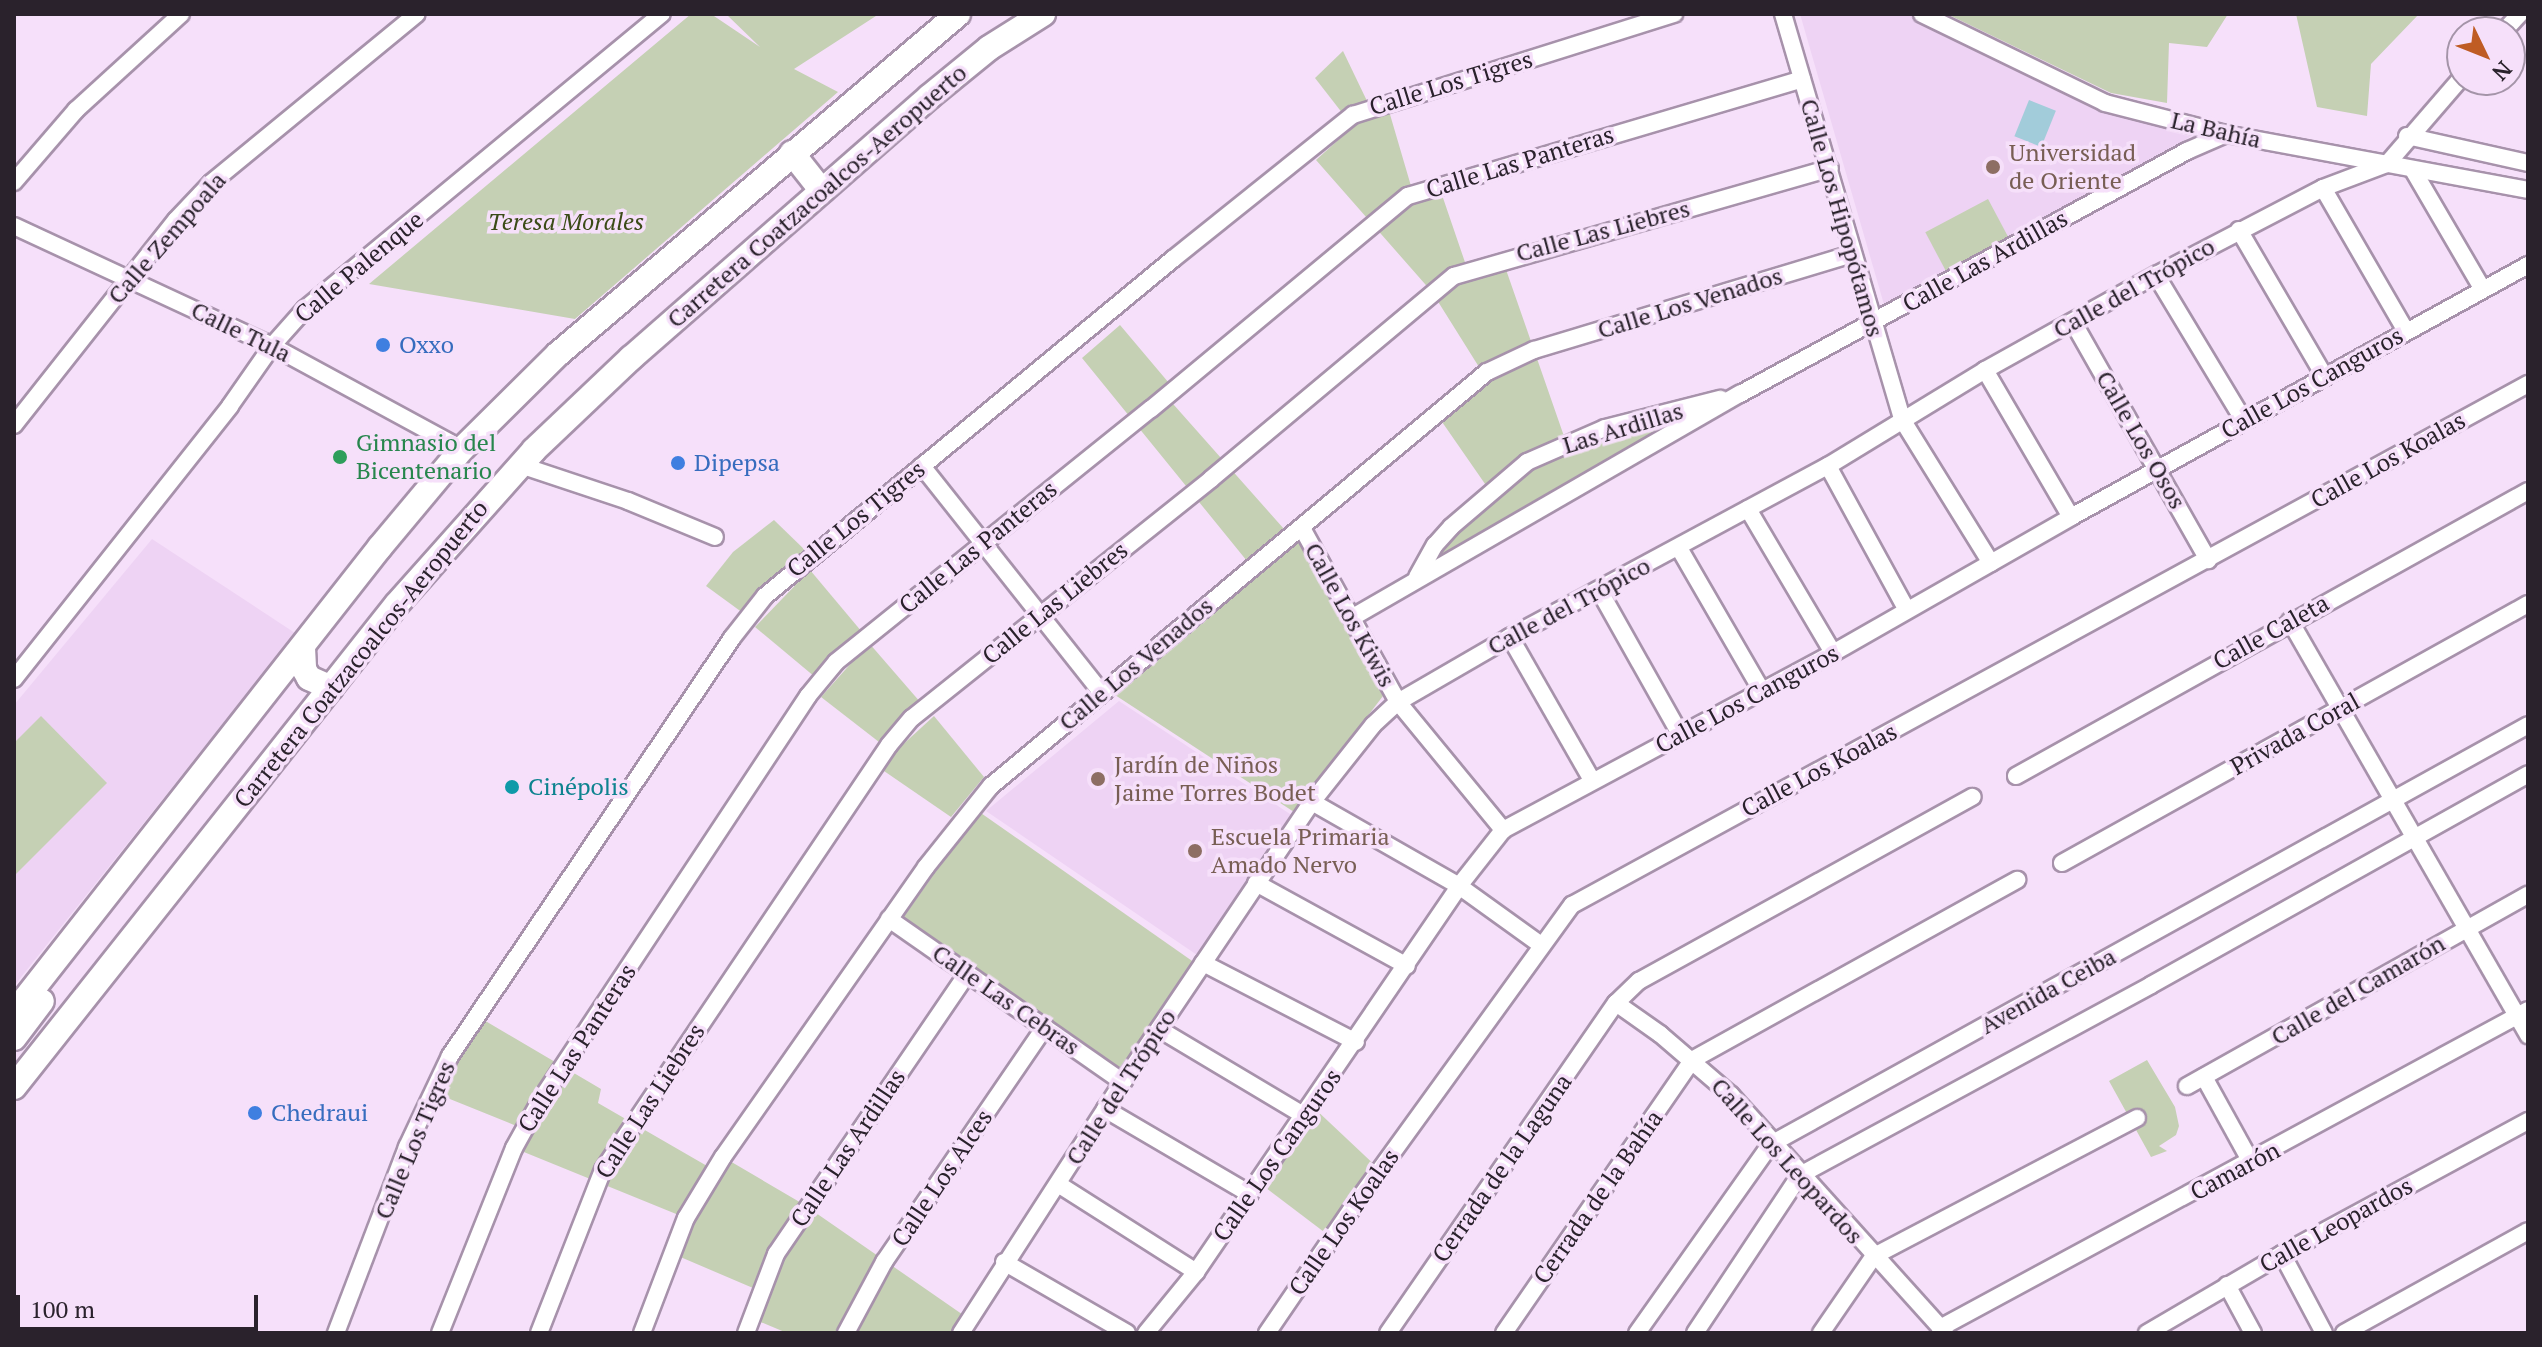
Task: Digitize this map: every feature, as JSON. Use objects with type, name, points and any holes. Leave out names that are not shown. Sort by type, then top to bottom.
[{"type":"main road","name":"Carretera Coatzacoalcos-Aeropuerto","points":[[14,1013],[462,449],[558,354],[958,14]]},
{"type":"main road","name":"Carretera Coatzacoalcos-Aeropuerto","points":[[14,1087],[397,604],[520,465],[631,358],[822,191],[989,48],[1043,14]]},
{"type":"main road","points":[[792,153],[822,191]]},
{"type":"main road","points":[[303,648],[304,669],[309,678],[331,688]]},
{"type":"main road","points":[[14,1038],[50,988],[75,938]]},
{"type":"street","points":[[14,182],[76,110],[181,14]]},
{"type":"street","name":"Calle Zempoala","points":[[14,425],[129,279],[211,183],[417,14]]},
{"type":"street","name":"Calle Palenque","points":[[14,679],[230,406],[272,346],[349,270],[662,14]]},
{"type":"street","name":"Calle Los Tigres","points":[[336,1333],[413,1133],[450,1056],[748,615],[807,558],[1353,115],[1674,14]]},
{"type":"street","name":"Calle Los Hipopótamos","points":[[1783,14],[1903,421],[1991,563]]},
{"type":"street","name":"La Bahía","points":[[1922,14],[2105,103],[2226,134],[2528,190]]},
{"type":"street","name":"Calle Las Panteras","points":[[440,1333],[514,1148],[540,1101],[808,696],[854,646],[1408,196],[1802,79]]},
{"type":"street","points":[[2387,164],[2407,136],[2446,94]]},
{"type":"street","name":"Calle Las Ardillas","points":[[1873,323],[2187,151],[2226,134]]},
{"type":"street","points":[[2407,136],[2528,163]]},
{"type":"street","name":"Calle del Trópico","points":[[961,1333],[1105,1109],[1312,802],[1373,725],[1398,702],[1510,637],[1828,466],[1985,370],[2156,275],[2323,188],[2387,164]]},
{"type":"street","name":"Calle Las Liebres","points":[[539,1333],[603,1170],[889,745],[912,718],[1462,271],[1830,168]]},
{"type":"street","points":[[2413,170],[2482,288]]},
{"type":"street","points":[[2323,188],[2406,331]]},
{"type":"street","name":"Calle Tula","points":[[14,226],[272,346],[462,449]]},
{"type":"street","points":[[2239,230],[2325,377]]},
{"type":"street","name":"Calle Los Venados","points":[[642,1333],[671,1253],[696,1200],[889,919],[963,817],[991,786],[1302,528],[1436,412],[1506,362],[1534,350],[1852,254]]},
{"type":"street","name":"Calle Los Canguros","points":[[1146,1333],[1196,1272],[1356,1042],[1459,886],[1503,830],[1833,653],[2071,517],[2528,265]]},
{"type":"street","points":[[2156,275],[2244,421]]},
{"type":"street","name":"Calle Los Osos","points":[[2073,322],[2160,469],[2208,560]]},
{"type":"street","name":"Las Ardillas","points":[[1353,617],[1740,394],[1873,323]]},
{"type":"street","points":[[1985,370],[2071,517]]},
{"type":"street","name":"Calle Los Koalas","points":[[1267,1333],[1572,905],[2528,384]]},
{"type":"street","name":"Las Ardillas","points":[[1416,578],[1435,545],[1451,527],[1527,462],[1605,428],[1740,394]]},
{"type":"street","points":[[520,465],[628,501],[715,537]]},
{"type":"street","points":[[922,466],[1101,692]]},
{"type":"street","points":[[1828,466],[1907,610]]},
{"type":"street","name":"Calle Caleta","points":[[2016,776],[2528,491]]},
{"type":"street","points":[[1748,509],[1833,653]]},
{"type":"street","name":"Calle Los Kiwis","points":[[1302,528],[1398,702],[1503,830]]},
{"type":"street","points":[[1679,548],[1762,691]]},
{"type":"street","points":[[1599,590],[1680,734]]},
{"type":"street","name":"Privada Coral","points":[[2062,863],[2528,604]]},
{"type":"street","points":[[2290,621],[2467,928],[2522,1013],[2528,1035]]},
{"type":"street","points":[[1510,637],[1592,780]]},
{"type":"street","name":"Avenida Ceiba","points":[[1637,1333],[1771,1144],[2528,725]]},
{"type":"street","name":"Avenida Ceiba","points":[[1695,1333],[1800,1175],[2151,985],[2414,834],[2528,774]]},
{"type":"street","name":"Cerrada de la Laguna","points":[[1388,1333],[1616,1003],[1639,981],[1973,797]]},
{"type":"street","points":[[1312,802],[1459,886],[1541,945]]},
{"type":"street","points":[[1692,1060],[2017,880]]},
{"type":"street","points":[[1256,883],[1407,966]]},
{"type":"street","name":"Calle del Camarón","points":[[2187,1086],[2528,895]]},
{"type":"street","name":"Calle Las Cebras","points":[[889,919],[1123,1082]]},
{"type":"street","points":[[1203,963],[1356,1042]]},
{"type":"street","name":"Calle Las Ardillas","points":[[746,1333],[776,1254],[968,973]]},
{"type":"street","name":"Calle Los Leopardos","points":[[1616,1003],[1692,1060],[1731,1095],[1771,1144],[1942,1331]]},
{"type":"street","name":"Camarón","points":[[1942,1331],[2522,1013]]},
{"type":"street","name":"Calle Los Alces","points":[[846,1333],[884,1262],[1045,1027]]},
{"type":"street","points":[[1159,1029],[1305,1116]]},
{"type":"street","name":"Cerrada de la Bahía","points":[[1504,1333],[1692,1060]]},
{"type":"street","points":[[2204,1077],[2251,1162]]},
{"type":"street","points":[[1105,1109],[1250,1194]]},
{"type":"street","points":[[1821,1333],[1874,1256],[2137,1118]]},
{"type":"street","name":"Calle Leopardos","points":[[2147,1333],[2282,1254],[2528,1121]]},
{"type":"street","points":[[1058,1184],[1196,1272]]},
{"type":"street","points":[[2344,1333],[2528,1231]]},
{"type":"street","points":[[2282,1254],[2324,1333]]},
{"type":"street","points":[[1004,1262],[1127,1333]]},
{"type":"street","points":[[2227,1285],[2253,1333]]},
{"type":"shaded area","name":"Universidad de Oriente","points":[[1800,14],[1912,14],[2082,97],[2198,132],[2105,188],[1885,308]]},
{"type":"shaded area","points":[[152,539],[295,633],[14,986],[14,705]]},
{"type":"shaded area","points":[[1119,701],[1293,816],[1197,955],[986,811]]},
{"type":"green space","name":"Teresa Morales","points":[[691,14],[711,14],[760,47],[726,14],[879,14],[794,69],[838,92],[575,319],[369,284]]},
{"type":"green space","points":[[1947,14],[2228,14],[2207,47],[2169,43],[2167,103],[2111,93]]},
{"type":"green space","points":[[2296,14],[2419,14],[2371,64],[2367,116],[2317,107]]},
{"type":"green space","points":[[1343,51],[1367,101],[1343,114],[1315,78]]},
{"type":"green space","points":[[1389,111],[1411,186],[1441,192],[1468,271],[1503,261],[1566,442],[1686,419],[1432,565],[1438,546],[1492,494],[1440,419],[1489,383],[1432,292],[1316,160],[1356,124]]},
{"type":"green space","points":[[1988,199],[2010,240],[1947,274],[1925,232]]},
{"type":"green space","points":[[1120,325],[1174,389],[1166,396],[1284,529],[1247,561],[1082,358]]},
{"type":"green space","points":[[774,520],[808,553],[743,613],[706,586],[733,552]]},
{"type":"green space","points":[[1299,540],[1383,696],[1294,812],[1115,695]]},
{"type":"green space","points":[[810,570],[862,632],[815,677],[755,627]]},
{"type":"green space","points":[[869,643],[921,703],[879,742],[821,697]]},
{"type":"green space","points":[[41,716],[107,783],[14,876],[14,743]]},
{"type":"green space","points":[[934,716],[984,777],[951,817],[884,771],[898,749]]},
{"type":"green space","points":[[978,811],[1195,963],[1120,1070],[903,918]]},
{"type":"green space","points":[[477,1016],[601,1089],[598,1103],[714,1170],[723,1157],[803,1204],[969,1319],[961,1333],[787,1333],[751,1318],[760,1291],[671,1253],[686,1218],[514,1148],[524,1129],[430,1091]]},
{"type":"green space","points":[[2147,1060],[2175,1107],[2179,1126],[2176,1135],[2159,1146],[2167,1151],[2151,1157],[2109,1081]]},
{"type":"green space","points":[[1312,1106],[1380,1170],[1332,1238],[1258,1182]]},
{"type":"water","points":[[2029,100],[2056,111],[2041,147],[2014,136]]},
{"type":"place","name":"Universidad de Oriente","points":[[1993,167]]},
{"type":"place","name":"Oxxo","points":[[383,345]]},
{"type":"place","name":"Gimnasio del Bicentenario","points":[[340,457]]},
{"type":"place","name":"Dipepsa","points":[[678,463]]},
{"type":"place","name":"Jardín de Niños Jaime Torres Bodet","points":[[1098,779]]},
{"type":"place","name":"Cinépolis","points":[[512,787]]},
{"type":"place","name":"Escuela Primaria Amado Nervo","points":[[1195,851]]},
{"type":"place","name":"Chedraui","points":[[255,1113]]}]
